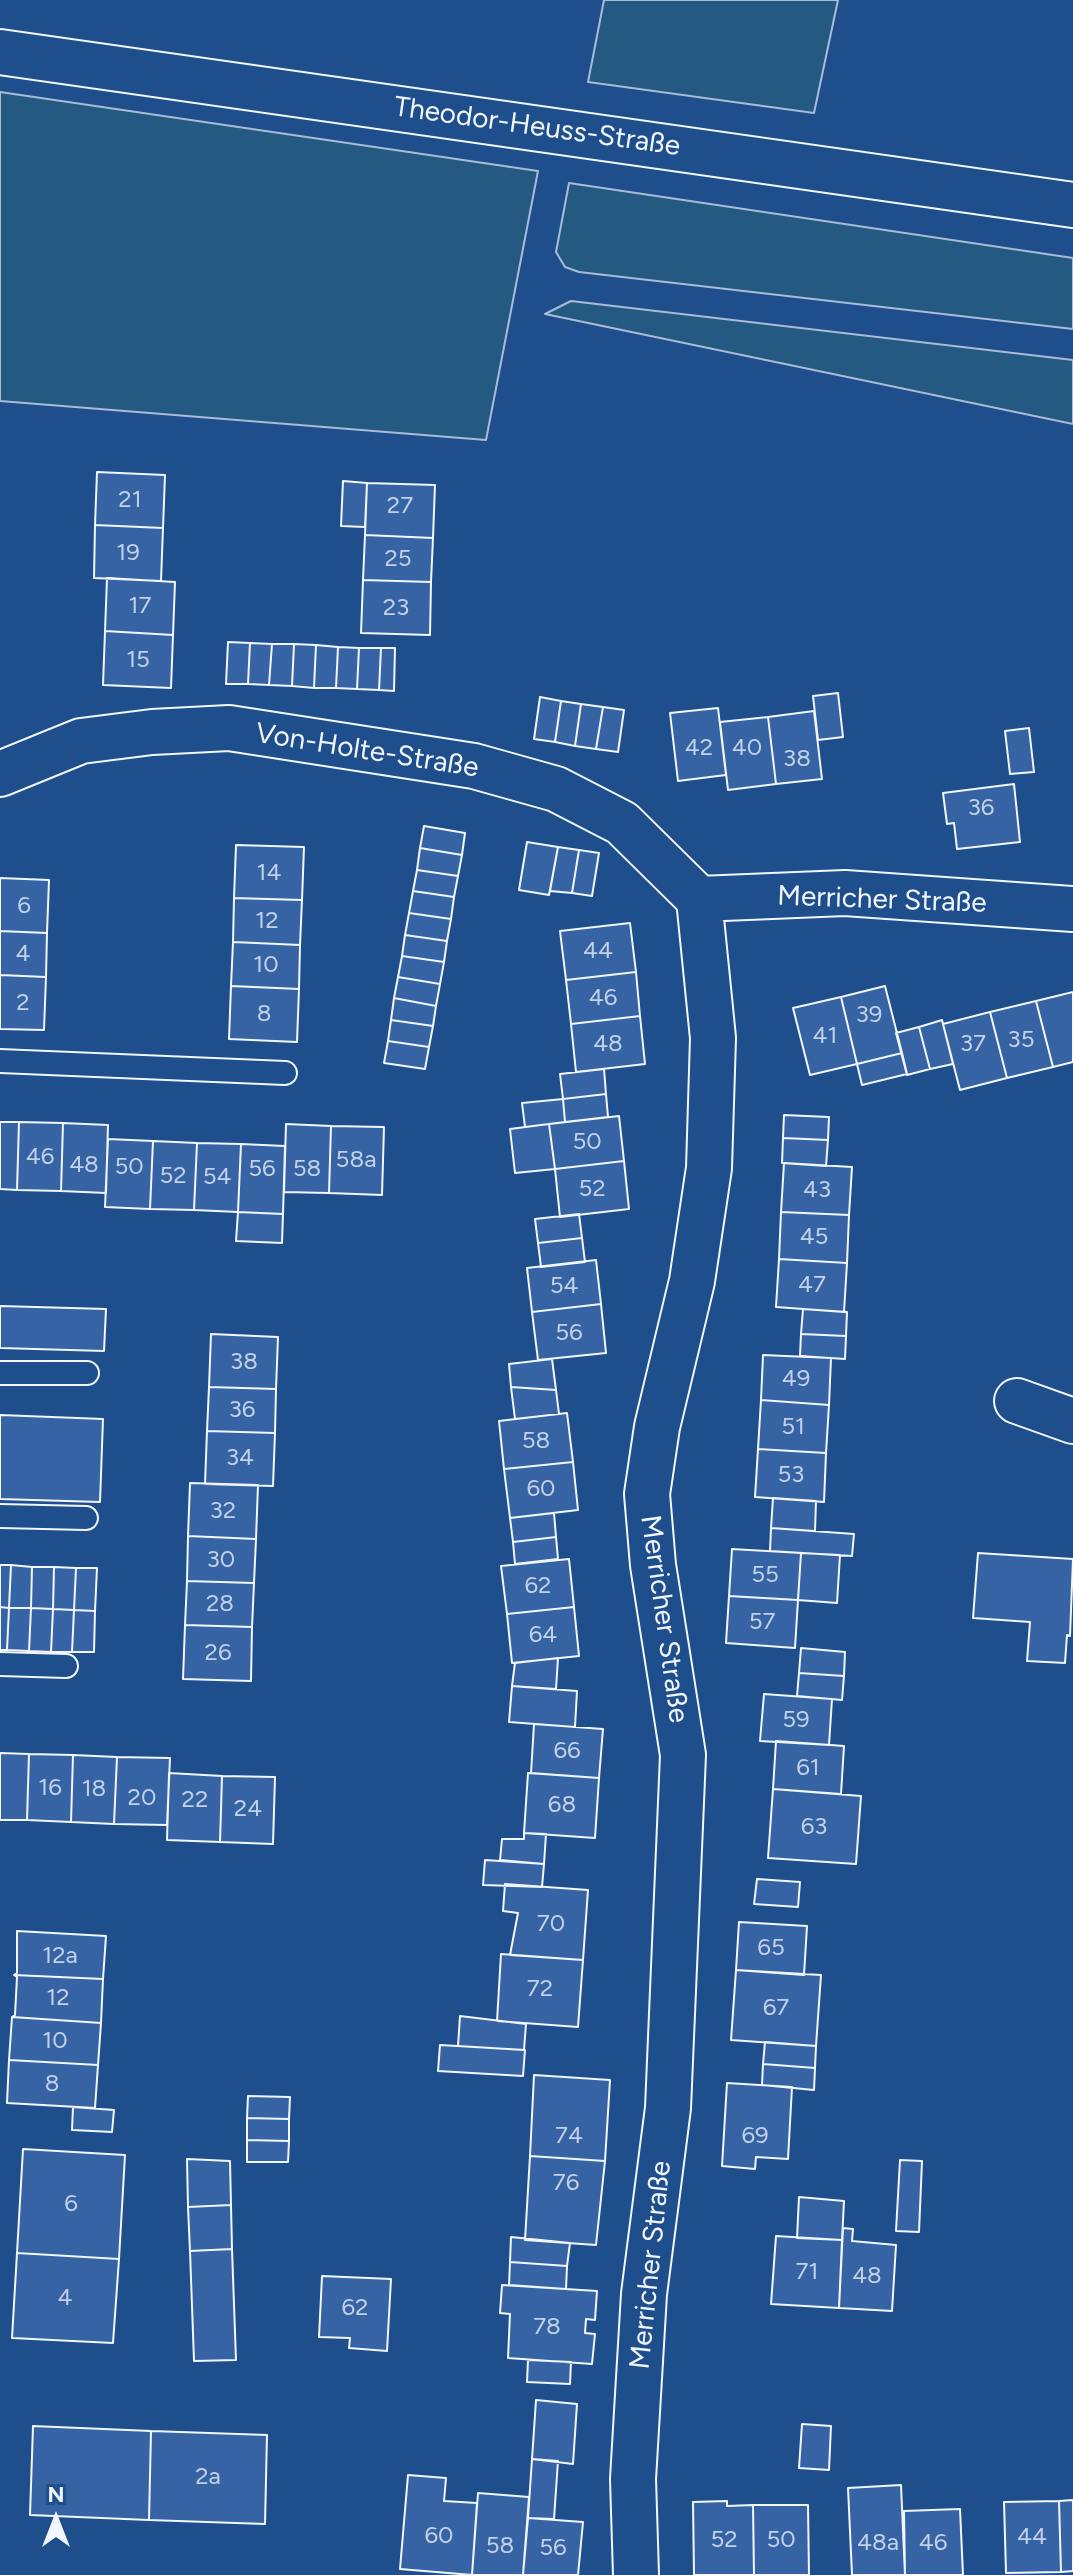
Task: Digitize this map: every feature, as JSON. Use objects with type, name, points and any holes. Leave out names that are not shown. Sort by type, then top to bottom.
[{"type":"street","name":"Theodor-Heuss-Straße","points":[[0,52],[1073,205]]},
{"type":"street","name":"Von-Holte-Straße","points":[[0,774],[81,741],[152,732],[229,728],[474,766],[556,789],[622,823],[699,899]]},
{"type":"street","name":"Merricher Straße","points":[[636,2575],[633,2463],[644,2294],[668,2108],[683,1755],[653,1565],[647,1494],[657,1427],[692,1281],[709,1168],[713,1038],[699,899],[845,893],[1073,909]]},
{"type":"street","points":[[1017,1401],[1073,1421]]},
{"type":"lane","points":[[0,1061],[285,1073]]},
{"type":"lane","points":[[0,1373],[87,1373]]},
{"type":"lane","points":[[0,1516],[86,1518]]},
{"type":"lane","points":[[0,1664],[66,1666]]},
{"type":"shaded area","points":[[604,0],[838,0],[814,113],[588,82]]},
{"type":"shaded area","points":[[0,92],[538,171],[486,440],[0,401]]},
{"type":"shaded area","points":[[569,183],[1073,258],[1073,329],[579,272],[565,267],[556,252]]},
{"type":"shaded area","points":[[571,301],[1073,360],[1073,424],[545,314]]},
{"type":"building","points":[[97,472],[165,475],[163,528],[95,525]]},
{"type":"building","points":[[343,481],[367,483],[365,527],[341,526]]},
{"type":"building","points":[[367,483],[435,485],[433,538],[365,535]]},
{"type":"building","points":[[95,525],[163,528],[161,581],[94,578]]},
{"type":"building","points":[[365,535],[433,538],[431,582],[363,580]]},
{"type":"building","points":[[107,578],[175,582],[173,635],[105,631]]},
{"type":"building","points":[[363,580],[431,582],[430,635],[361,633]]},
{"type":"building","points":[[105,631],[173,635],[171,688],[103,685]]},
{"type":"building","points":[[228,642],[250,643],[248,684],[226,684]]},
{"type":"building","points":[[250,643],[272,644],[269,685],[248,684]]},
{"type":"building","points":[[272,644],[294,644],[292,686],[269,685]]},
{"type":"building","points":[[294,644],[316,645],[314,688],[292,686]]},
{"type":"building","points":[[316,645],[338,647],[336,688],[314,688]]},
{"type":"building","points":[[338,647],[359,648],[357,689],[336,688]]},
{"type":"building","points":[[359,648],[381,648],[379,690],[357,689]]},
{"type":"building","points":[[381,648],[395,648],[394,691],[379,690]]},
{"type":"building","points":[[838,693],[843,737],[818,740],[813,696]]},
{"type":"building","points":[[540,697],[561,701],[555,742],[534,739]]},
{"type":"building","points":[[561,701],[581,704],[575,746],[555,742]]},
{"type":"building","points":[[581,704],[603,707],[596,749],[575,746]]},
{"type":"building","points":[[603,707],[624,710],[618,752],[596,749]]},
{"type":"building","points":[[718,708],[726,775],[678,781],[670,713]]},
{"type":"building","points":[[814,711],[822,779],[776,784],[768,717]]},
{"type":"building","points":[[768,717],[776,784],[728,790],[720,722]]},
{"type":"building","points":[[1029,728],[1034,772],[1010,774],[1005,731]]},
{"type":"building","points":[[1014,784],[1020,842],[957,849],[954,823],[947,824],[943,793]]},
{"type":"building","points":[[424,826],[465,833],[462,855],[420,848]]},
{"type":"building","points":[[527,842],[558,847],[549,895],[519,890]]},
{"type":"building","points":[[236,845],[304,847],[302,900],[234,898]]},
{"type":"building","points":[[558,847],[579,850],[572,893],[550,891]]},
{"type":"building","points":[[420,848],[462,855],[458,876],[417,870]]},
{"type":"building","points":[[579,850],[599,853],[592,896],[572,893]]},
{"type":"building","points":[[417,870],[458,876],[454,897],[413,891]]},
{"type":"building","points":[[0,878],[49,880],[47,933],[0,931]]},
{"type":"building","points":[[413,891],[454,897],[451,919],[409,913]]},
{"type":"building","points":[[234,898],[302,900],[300,945],[233,942]]},
{"type":"building","points":[[409,913],[451,919],[447,941],[405,935]]},
{"type":"building","points":[[630,923],[636,972],[566,980],[560,931]]},
{"type":"building","points":[[0,931],[47,933],[46,977],[0,975]]},
{"type":"building","points":[[405,935],[447,941],[444,962],[402,956]]},
{"type":"building","points":[[233,942],[300,945],[299,989],[231,986]]},
{"type":"building","points":[[402,956],[444,962],[440,984],[398,977]]},
{"type":"building","points":[[636,972],[640,1016],[571,1024],[566,980]]},
{"type":"building","points":[[0,975],[46,977],[44,1030],[0,1029]]},
{"type":"building","points":[[398,977],[440,984],[436,1006],[394,998]]},
{"type":"building","points":[[231,986],[299,989],[297,1042],[229,1039]]},
{"type":"building","points":[[885,986],[902,1053],[857,1064],[841,997]]},
{"type":"building","points":[[1073,992],[1073,1062],[1053,1067],[1036,1001]]},
{"type":"building","points":[[841,997],[857,1064],[810,1075],[793,1008]]},
{"type":"building","points":[[394,998],[436,1006],[433,1026],[391,1020]]},
{"type":"building","points":[[1036,1001],[1053,1067],[1007,1078],[990,1012]]},
{"type":"building","points":[[990,1012],[1007,1078],[960,1090],[943,1024]]},
{"type":"building","points":[[640,1016],[645,1064],[576,1072],[571,1024]]},
{"type":"building","points":[[391,1020],[433,1026],[429,1047],[388,1041]]},
{"type":"building","points":[[942,1020],[953,1064],[930,1069],[919,1027]]},
{"type":"building","points":[[919,1027],[930,1069],[907,1075],[896,1033]]},
{"type":"building","points":[[388,1041],[429,1047],[425,1069],[384,1063]]},
{"type":"building","points":[[902,1053],[907,1074],[862,1085],[857,1064]]},
{"type":"building","points":[[604,1069],[606,1094],[563,1099],[560,1074]]},
{"type":"building","points":[[606,1094],[608,1117],[565,1122],[563,1099]]},
{"type":"building","points":[[563,1099],[565,1122],[525,1127],[522,1103]]},
{"type":"building","points":[[784,1115],[829,1117],[828,1140],[783,1138]]},
{"type":"building","points":[[619,1116],[624,1161],[555,1169],[549,1124]]},
{"type":"building","points":[[0,1122],[19,1122],[17,1190],[0,1189]]},
{"type":"building","points":[[19,1122],[63,1123],[61,1191],[17,1190]]},
{"type":"building","points":[[63,1123],[108,1125],[106,1193],[61,1191]]},
{"type":"building","points":[[286,1124],[331,1126],[329,1193],[284,1192]]},
{"type":"building","points":[[549,1124],[555,1169],[515,1173],[510,1129]]},
{"type":"building","points":[[331,1126],[384,1127],[382,1195],[329,1193]]},
{"type":"building","points":[[783,1138],[828,1140],[826,1166],[782,1163]]},
{"type":"building","points":[[108,1139],[153,1141],[150,1209],[105,1207]]},
{"type":"building","points":[[153,1141],[197,1143],[194,1210],[150,1209]]},
{"type":"building","points":[[197,1143],[241,1144],[238,1212],[194,1210]]},
{"type":"building","points":[[241,1144],[285,1146],[283,1214],[238,1212]]},
{"type":"building","points":[[624,1161],[629,1209],[560,1217],[555,1169]]},
{"type":"building","points":[[784,1163],[852,1167],[849,1215],[781,1212]]},
{"type":"building","points":[[238,1212],[283,1214],[282,1243],[236,1241]]},
{"type":"building","points":[[781,1212],[849,1215],[847,1263],[779,1259]]},
{"type":"building","points":[[579,1214],[582,1238],[538,1243],[535,1219]]},
{"type":"building","points":[[582,1238],[585,1262],[541,1267],[538,1243]]},
{"type":"building","points":[[779,1259],[847,1263],[844,1312],[776,1307]]},
{"type":"building","points":[[596,1260],[601,1304],[532,1312],[527,1268]]},
{"type":"building","points":[[601,1304],[606,1353],[538,1360],[532,1312]]},
{"type":"building","points":[[0,1306],[106,1309],[104,1351],[0,1348]]},
{"type":"building","points":[[803,1309],[847,1312],[846,1336],[801,1334]]},
{"type":"building","points":[[211,1334],[278,1337],[276,1389],[209,1387]]},
{"type":"building","points":[[801,1334],[846,1336],[845,1359],[800,1356]]},
{"type":"building","points":[[763,1355],[831,1358],[829,1405],[761,1400]]},
{"type":"building","points":[[552,1359],[556,1390],[511,1387],[509,1364]]},
{"type":"building","points":[[209,1387],[276,1389],[275,1433],[207,1431]]},
{"type":"building","points":[[511,1387],[556,1390],[559,1414],[515,1419]]},
{"type":"building","points":[[761,1400],[829,1405],[826,1453],[758,1449]]},
{"type":"building","points":[[567,1413],[573,1462],[504,1469],[499,1421]]},
{"type":"building","points":[[0,1415],[103,1419],[100,1502],[0,1499]]},
{"type":"building","points":[[207,1431],[275,1433],[273,1486],[205,1484]]},
{"type":"building","points":[[758,1449],[826,1453],[824,1502],[755,1497]]},
{"type":"building","points":[[573,1462],[578,1510],[510,1518],[504,1469]]},
{"type":"building","points":[[190,1483],[258,1485],[256,1539],[188,1536]]},
{"type":"building","points":[[773,1498],[816,1501],[815,1531],[771,1528]]},
{"type":"building","points":[[554,1513],[556,1537],[513,1542],[510,1518]]},
{"type":"building","points":[[771,1528],[854,1534],[852,1556],[770,1551]]},
{"type":"building","points":[[188,1536],[256,1539],[254,1583],[187,1581]]},
{"type":"building","points":[[556,1537],[558,1559],[515,1564],[513,1542]]},
{"type":"building","points":[[732,1549],[801,1553],[798,1600],[729,1596]]},
{"type":"building","points":[[801,1553],[840,1555],[837,1603],[798,1600]]},
{"type":"building","points":[[978,1553],[1073,1559],[1070,1636],[1067,1635],[1065,1663],[1027,1661],[1030,1622],[973,1618]]},
{"type":"building","points":[[569,1559],[574,1607],[507,1614],[501,1566]]},
{"type":"building","points":[[0,1565],[11,1565],[9,1608],[0,1607]]},
{"type":"building","points":[[11,1565],[32,1567],[31,1608],[9,1608]]},
{"type":"building","points":[[32,1567],[54,1567],[53,1609],[31,1608]]},
{"type":"building","points":[[54,1567],[76,1568],[74,1610],[53,1609]]},
{"type":"building","points":[[76,1568],[97,1568],[95,1611],[74,1610]]},
{"type":"building","points":[[187,1581],[254,1583],[252,1627],[185,1625]]},
{"type":"building","points":[[729,1596],[798,1600],[795,1648],[726,1643]]},
{"type":"building","points":[[0,1607],[9,1608],[7,1650],[0,1650]]},
{"type":"building","points":[[574,1607],[579,1656],[512,1663],[507,1614]]},
{"type":"building","points":[[9,1608],[31,1608],[29,1651],[7,1650]]},
{"type":"building","points":[[31,1608],[53,1609],[51,1652],[29,1651]]},
{"type":"building","points":[[53,1609],[74,1610],[72,1652],[51,1652]]},
{"type":"building","points":[[74,1610],[95,1611],[94,1652],[72,1652]]},
{"type":"building","points":[[185,1625],[252,1627],[251,1681],[183,1679]]},
{"type":"building","points":[[801,1648],[845,1652],[844,1676],[799,1673]]},
{"type":"building","points":[[558,1658],[556,1689],[512,1686],[515,1663]]},
{"type":"building","points":[[799,1673],[844,1676],[842,1700],[797,1696]]},
{"type":"building","points":[[512,1686],[577,1691],[575,1727],[509,1722]]},
{"type":"building","points":[[764,1694],[832,1699],[829,1745],[760,1741]]},
{"type":"building","points":[[534,1724],[603,1729],[599,1778],[531,1773]]},
{"type":"building","points":[[776,1741],[844,1746],[841,1794],[773,1789]]},
{"type":"building","points":[[0,1753],[29,1754],[27,1820],[0,1820]]},
{"type":"building","points":[[29,1754],[73,1755],[71,1822],[27,1820]]},
{"type":"building","points":[[73,1755],[117,1757],[114,1824],[71,1822]]},
{"type":"building","points":[[117,1757],[170,1758],[167,1825],[114,1824]]},
{"type":"building","points":[[169,1773],[222,1776],[220,1842],[167,1840]]},
{"type":"building","points":[[528,1773],[599,1778],[595,1838],[524,1833]]},
{"type":"building","points":[[222,1776],[275,1777],[273,1844],[220,1842]]},
{"type":"building","points":[[773,1789],[861,1796],[856,1864],[768,1858]]},
{"type":"building","points":[[524,1833],[546,1834],[544,1864],[500,1860],[502,1839],[524,1839]]},
{"type":"building","points":[[485,1860],[544,1864],[542,1887],[483,1885]]},
{"type":"building","points":[[757,1879],[800,1882],[798,1907],[754,1904]]},
{"type":"building","points":[[505,1884],[588,1890],[583,1960],[510,1955],[518,1913],[503,1911]]},
{"type":"building","points":[[739,1922],[807,1926],[804,1975],[736,1970]]},
{"type":"building","points":[[17,1931],[106,1936],[103,1979],[14,1975],[17,1973]]},
{"type":"building","points":[[501,1954],[583,1960],[578,2027],[497,2021]]},
{"type":"building","points":[[736,1970],[821,1975],[816,2046],[731,2040]]},
{"type":"building","points":[[14,1975],[103,1979],[101,2023],[12,2017],[15,2015],[17,1977]]},
{"type":"building","points":[[460,2016],[526,2024],[524,2050],[458,2046]]},
{"type":"building","points":[[12,2017],[101,2023],[98,2065],[9,2060]]},
{"type":"building","points":[[765,2042],[816,2046],[815,2068],[763,2064]]},
{"type":"building","points":[[440,2045],[525,2050],[523,2076],[438,2071]]},
{"type":"building","points":[[9,2060],[98,2065],[95,2108],[7,2103]]},
{"type":"building","points":[[763,2064],[815,2068],[814,2090],[762,2085]]},
{"type":"building","points":[[534,2075],[610,2080],[605,2161],[530,2156]]},
{"type":"building","points":[[727,2083],[792,2087],[788,2159],[756,2157],[755,2169],[722,2166]]},
{"type":"building","points":[[248,2096],[290,2097],[289,2119],[247,2118]]},
{"type":"building","points":[[73,2107],[114,2110],[112,2132],[72,2130]]},
{"type":"building","points":[[247,2118],[289,2119],[289,2141],[247,2140]]},
{"type":"building","points":[[247,2140],[289,2141],[288,2162],[247,2162]]},
{"type":"building","points":[[23,2149],[125,2155],[119,2259],[17,2253]]},
{"type":"building","points":[[530,2156],[605,2161],[596,2245],[525,2240]]},
{"type":"building","points":[[187,2159],[230,2161],[231,2205],[188,2207]]},
{"type":"building","points":[[900,2160],[922,2161],[919,2232],[896,2231]]},
{"type":"building","points":[[799,2197],[844,2201],[842,2240],[797,2238]]},
{"type":"building","points":[[231,2205],[232,2249],[190,2251],[188,2207]]},
{"type":"building","points":[[843,2228],[853,2229],[852,2241],[896,2245],[892,2311],[839,2308]]},
{"type":"building","points":[[776,2236],[842,2240],[839,2308],[771,2304]]},
{"type":"building","points":[[511,2237],[570,2243],[567,2266],[510,2262]]},
{"type":"building","points":[[232,2249],[236,2360],[194,2361],[190,2251]]},
{"type":"building","points":[[17,2253],[119,2259],[113,2343],[12,2338]]},
{"type":"building","points":[[510,2262],[567,2266],[566,2289],[509,2285]]},
{"type":"building","points":[[322,2276],[391,2279],[387,2351],[349,2348],[350,2338],[319,2337]]},
{"type":"building","points":[[502,2285],[597,2291],[595,2320],[586,2319],[585,2333],[595,2334],[592,2364],[508,2358],[510,2314],[500,2313]]},
{"type":"building","points":[[528,2360],[571,2362],[570,2384],[527,2382]]},
{"type":"building","points":[[536,2400],[577,2404],[573,2464],[532,2459]]},
{"type":"building","points":[[802,2424],[831,2426],[829,2470],[799,2468]]},
{"type":"building","points":[[33,2426],[151,2431],[149,2520],[30,2515]]},
{"type":"building","points":[[151,2431],[267,2435],[265,2524],[149,2520]]},
{"type":"building","points":[[532,2459],[558,2461],[554,2519],[528,2518]]},
{"type":"building","points":[[408,2475],[446,2478],[444,2501],[477,2503],[472,2575],[400,2569]]},
{"type":"building","points":[[901,2485],[905,2575],[852,2575],[848,2488]]},
{"type":"building","points":[[478,2493],[529,2497],[523,2575],[472,2575]]},
{"type":"building","points":[[1073,2500],[1073,2571],[1061,2572],[1059,2501]]},
{"type":"building","points":[[727,2501],[727,2506],[753,2505],[754,2575],[694,2575],[693,2502]]},
{"type":"building","points":[[1059,2501],[1061,2572],[1006,2573],[1004,2502]]},
{"type":"building","points":[[753,2505],[808,2505],[809,2575],[754,2575]]},
{"type":"building","points":[[960,2509],[963,2575],[905,2575],[904,2511]]},
{"type":"building","points":[[528,2518],[583,2522],[578,2575],[523,2575]]}]
